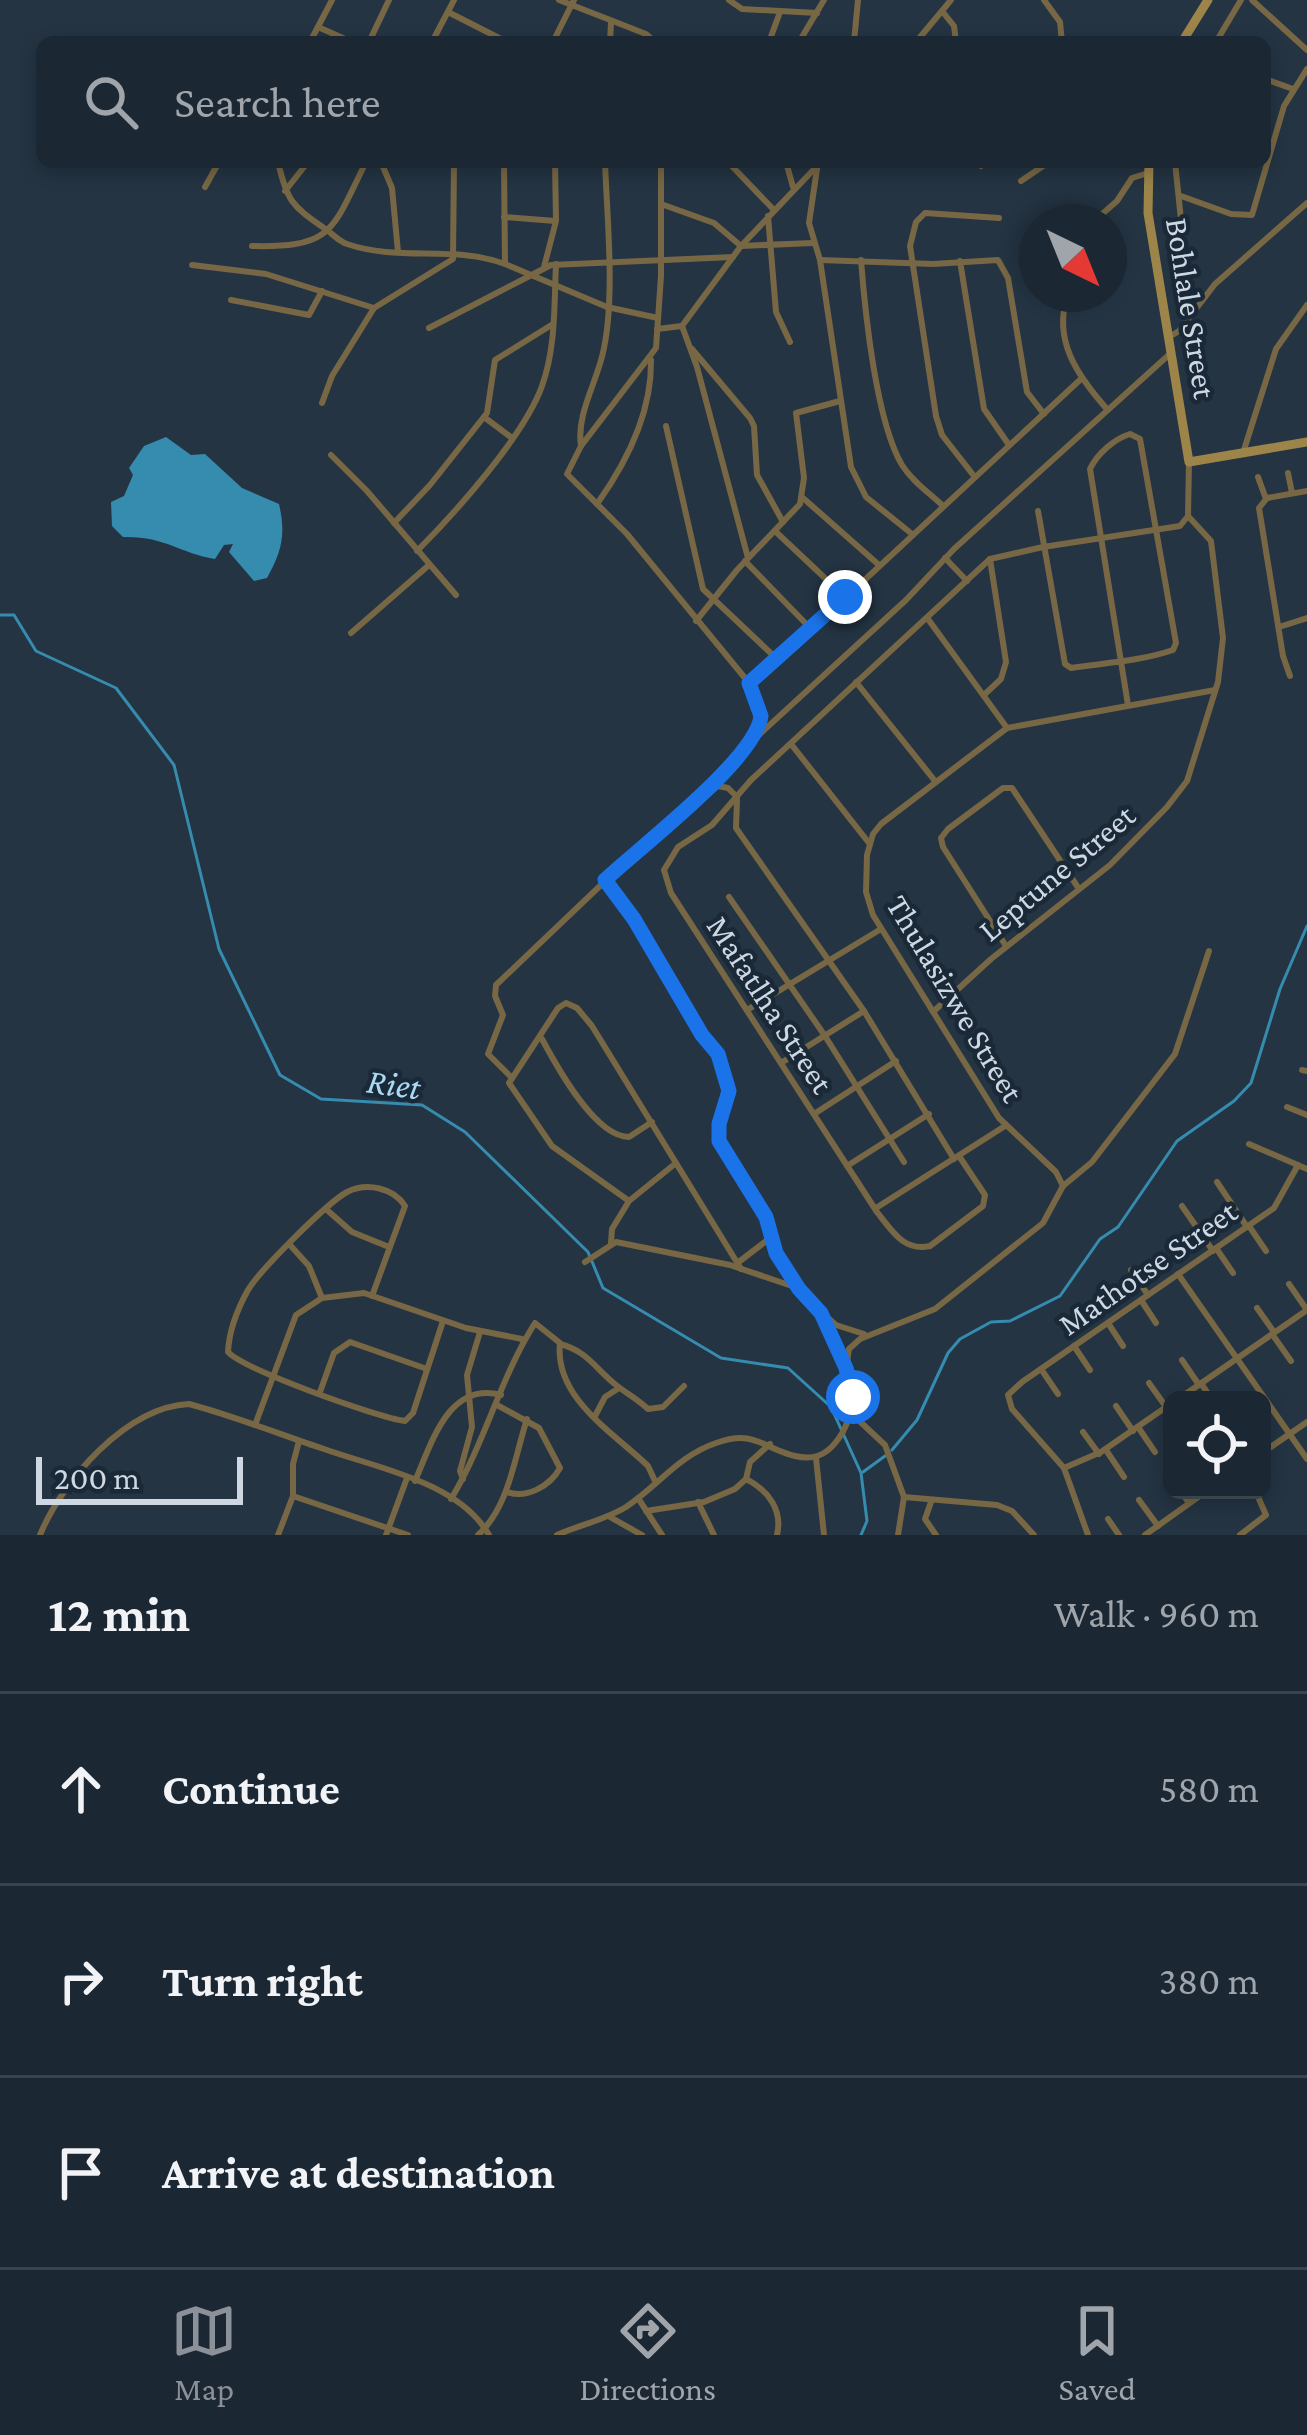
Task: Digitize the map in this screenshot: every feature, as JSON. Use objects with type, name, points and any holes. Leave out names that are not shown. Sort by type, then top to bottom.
[{"type":"street","points":[[313,36],[332,0]]},
{"type":"street","points":[[372,36],[389,0]]},
{"type":"street","points":[[436,36],[454,0]]},
{"type":"street","points":[[559,0],[648,36]]},
{"type":"street","points":[[729,0],[742,9],[817,13]]},
{"type":"street","points":[[803,36],[824,0]]},
{"type":"street","points":[[855,36],[858,0]]},
{"type":"street","points":[[921,36],[951,0]]},
{"type":"street","points":[[1044,0],[1061,26],[1062,36]]},
{"type":"street","points":[[1186,36],[1208,0]]},
{"type":"street","points":[[1220,36],[1241,0]]},
{"type":"street","points":[[1252,0],[1307,50]]},
{"type":"street","points":[[556,36],[572,2]]},
{"type":"street","points":[[942,11],[955,36]]},
{"type":"street","points":[[448,12],[495,36]]},
{"type":"street","points":[[771,36],[780,12]]},
{"type":"street","points":[[610,36],[611,22]]},
{"type":"street","points":[[318,27],[338,36]]},
{"type":"street","points":[[1271,146],[1284,106],[1307,69]]},
{"type":"street","points":[[1271,81],[1293,89]]},
{"type":"street","points":[[205,187],[216,168]]},
{"type":"street","points":[[279,168],[294,206],[348,244],[426,256],[456,252],[505,264],[607,307],[658,319]]},
{"type":"street","points":[[285,191],[303,168]]},
{"type":"street","points":[[252,246],[304,245],[328,230],[363,168]]},
{"type":"street","points":[[384,168],[392,188],[398,253]]},
{"type":"street","points":[[322,403],[332,376],[374,308],[449,262],[456,252],[454,168]]},
{"type":"street","points":[[504,168],[505,264]]},
{"type":"street","points":[[544,267],[556,220],[555,168]]},
{"type":"street","points":[[580,446],[580,423],[605,346],[605,168]]},
{"type":"street","points":[[597,504],[634,441],[651,383],[661,263],[661,168]]},
{"type":"street","points":[[733,168],[771,213],[776,312],[790,342]]},
{"type":"street","points":[[788,168],[794,188]]},
{"type":"street","points":[[657,329],[682,326],[741,246],[814,168]]},
{"type":"street","points":[[818,168],[808,217],[820,260],[855,483],[912,534]]},
{"type":"street","points":[[1022,182],[1040,168]]},
{"type":"street","points":[[1114,204],[1132,178],[1147,168]]},
{"type":"street","name":"Bohlale Street","points":[[1149,168],[1148,213],[1189,462]]},
{"type":"street","points":[[1175,168],[1187,278]]},
{"type":"street","points":[[1181,196],[1232,214],[1252,215],[1264,168]]},
{"type":"street","points":[[1169,337],[1179,331],[1215,284],[1307,203]]},
{"type":"street","points":[[661,204],[714,223],[741,246],[814,243]]},
{"type":"street","points":[[974,476],[942,435],[936,416],[910,239],[922,214],[999,218]]},
{"type":"street","points":[[504,218],[556,220]]},
{"type":"street","points":[[429,328],[528,274],[556,264],[733,257]]},
{"type":"street","points":[[820,260],[989,260],[1003,265],[1027,392],[1044,414]]},
{"type":"street","points":[[861,260],[893,446],[910,477],[942,506]]},
{"type":"street","points":[[960,261],[984,410],[1009,445]]},
{"type":"street","points":[[417,551],[529,416],[542,384],[554,324],[556,264]]},
{"type":"street","points":[[192,265],[241,268],[374,308]]},
{"type":"street","points":[[231,300],[309,315],[322,291]]},
{"type":"street","points":[[1243,453],[1276,349],[1307,305]]},
{"type":"street","points":[[1063,312],[1062,334],[1082,378],[1107,408]]},
{"type":"street","points":[[394,523],[484,417],[490,406],[495,360],[554,324]]},
{"type":"street","points":[[682,326],[746,560],[811,629]]},
{"type":"street","points":[[689,347],[754,425],[757,475],[783,522]]},
{"type":"street","points":[[512,1078],[488,1057],[503,1009],[494,988],[605,880],[703,795],[945,558],[1172,352]]},
{"type":"street","points":[[651,357],[580,446],[567,474],[627,534],[749,683],[761,716],[751,743]]},
{"type":"street","points":[[749,683],[1082,378]]},
{"type":"street","points":[[840,401],[796,413],[803,498],[878,566]]},
{"type":"street","points":[[484,417],[512,438]]},
{"type":"street","points":[[666,426],[703,589],[778,659]]},
{"type":"street","points":[[1038,511],[1065,664],[1071,668],[1120,661],[1168,652],[1176,646],[1142,442],[1130,434],[1099,456],[1090,469],[1120,661],[1128,705]]},
{"type":"street","points":[[957,1157],[830,959],[736,828],[737,797],[990,559],[1183,525],[1188,515],[1189,462],[1307,442]]},
{"type":"street","points":[[331,455],[456,596]]},
{"type":"street","points":[[1288,472],[1292,493]]},
{"type":"street","points":[[1258,477],[1266,500]]},
{"type":"street","points":[[1290,676],[1259,508],[1266,500],[1307,491]]},
{"type":"street","points":[[696,621],[803,498]]},
{"type":"street","name":"Leptune Street","points":[[934,1011],[1006,946],[1119,857],[1181,791],[1192,770],[1215,690],[1223,638],[1212,548],[1208,535],[1188,515]]},
{"type":"street","points":[[775,531],[845,597]]},
{"type":"street","points":[[945,558],[968,581]]},
{"type":"street","points":[[985,694],[1001,679],[1006,662],[990,559]]},
{"type":"street","points":[[351,633],[429,565]]},
{"type":"street","points":[[1279,627],[1307,618]]},
{"type":"street","points":[[928,620],[1007,728]]},
{"type":"street","points":[[856,682],[935,781]]},
{"type":"street","points":[[791,744],[869,843],[881,824],[1007,728],[1215,690]]},
{"type":"street","points":[[703,795],[723,786],[737,797]]},
{"type":"street","points":[[1006,946],[943,847],[941,838],[948,830],[1003,788],[1012,788],[1079,889]]},
{"type":"street","name":"Mafatlha Street","points":[[737,797],[712,825],[677,847],[666,863],[664,877],[847,1166],[903,1243],[924,1248],[936,1243],[985,1203],[983,1191],[957,1157]]},
{"type":"street","name":"Thulasizwe Street","points":[[869,843],[866,892],[881,929],[1004,1126],[1056,1172],[1063,1186]]},
{"type":"street","points":[[605,880],[718,1054],[729,1091],[719,1141],[766,1217],[770,1238],[799,1289],[843,1328],[868,1334]]},
{"type":"street","points":[[729,898],[825,1036],[904,1162]]},
{"type":"street","points":[[747,1010],[881,929]]},
{"type":"street","points":[[846,1368],[849,1349],[868,1334],[915,1319],[970,1286],[1043,1223],[1063,1186],[1092,1162],[1175,1054],[1209,951]]},
{"type":"street","points":[[629,1201],[552,1146],[510,1085],[563,1004],[577,1009],[740,1266]]},
{"type":"street","points":[[781,1063],[864,1011]]},
{"type":"street","points":[[541,1037],[587,1109],[610,1133],[629,1137],[652,1122]]},
{"type":"street","points":[[814,1114],[896,1061]]},
{"type":"street","points":[[1287,1107],[1307,1115]]},
{"type":"street","points":[[847,1166],[928,1114]]},
{"type":"street","points":[[876,1208],[1004,1126]]},
{"type":"street","points":[[1249,1144],[1307,1169]]},
{"type":"street","points":[[611,1243],[612,1229],[629,1201],[676,1162]]},
{"type":"street","name":"Mathotse Street","points":[[1064,1468],[1012,1409],[1008,1395],[1279,1203],[1298,1165]]},
{"type":"street","points":[[918,1182],[926,1195]]},
{"type":"street","points":[[1217,1182],[1266,1251]]},
{"type":"street","points":[[372,1296],[404,1203],[377,1188],[360,1188],[346,1192],[249,1289],[227,1346],[232,1357],[272,1375],[405,1421],[413,1413],[443,1321]]},
{"type":"street","points":[[1182,1206],[1233,1273]]},
{"type":"street","points":[[327,1210],[352,1232],[389,1247]]},
{"type":"street","points":[[740,1266],[770,1238]]},
{"type":"street","points":[[585,1262],[611,1243],[628,1243],[740,1266],[799,1289]]},
{"type":"street","points":[[290,1244],[308,1266],[322,1298]]},
{"type":"street","points":[[1131,1270],[1156,1323]]},
{"type":"street","points":[[1178,1274],[1307,1460]]},
{"type":"street","points":[[1190,1391],[1306,1312],[1289,1284]]},
{"type":"street","points":[[255,1425],[296,1315],[322,1298],[347,1292],[372,1296],[480,1332],[523,1340]]},
{"type":"street","points":[[1257,1309],[1291,1360]]},
{"type":"street","points":[[563,1533],[638,1498],[692,1452],[721,1441],[745,1437],[792,1456],[816,1458],[830,1450],[846,1429],[852,1390],[821,1313]]},
{"type":"street","points":[[451,1499],[535,1323],[560,1343],[582,1350],[619,1388],[655,1411],[684,1386]]},
{"type":"street","points":[[1108,1323],[1123,1346]]},
{"type":"street","points":[[463,1479],[460,1471],[472,1427],[467,1375],[480,1332]]},
{"type":"street","points":[[320,1392],[331,1357],[348,1342],[427,1370]]},
{"type":"street","points":[[560,1343],[568,1388],[648,1466],[655,1481]]},
{"type":"street","points":[[1074,1346],[1090,1370]]},
{"type":"street","points":[[1182,1360],[1205,1391]]},
{"type":"street","points":[[1041,1370],[1058,1394]]},
{"type":"street","points":[[1149,1383],[1163,1397]]},
{"type":"street","points":[[595,1417],[605,1397],[619,1388]]},
{"type":"street","points":[[388,1532],[446,1415],[469,1394],[501,1395]]},
{"type":"street","points":[[40,1535],[57,1499],[85,1463],[150,1414],[189,1404],[411,1479],[451,1499],[484,1533],[498,1535]]},
{"type":"street","points":[[497,1405],[527,1419],[549,1444],[560,1471],[537,1489],[521,1495],[507,1492]]},
{"type":"street","points":[[1115,1406],[1155,1452]]},
{"type":"street","points":[[1088,1535],[1064,1468],[1102,1452],[1163,1410]]},
{"type":"street","points":[[851,1413],[885,1445],[904,1497],[898,1535]]},
{"type":"street","points":[[484,1533],[507,1492],[508,1474],[527,1419]]},
{"type":"street","points":[[472,1427],[490,1422]]},
{"type":"street","points":[[1271,1446],[1307,1422]]},
{"type":"street","points":[[1083,1432],[1124,1477]]},
{"type":"street","points":[[278,1535],[293,1496],[299,1440]]},
{"type":"street","points":[[646,1511],[721,1496],[746,1479],[750,1462],[770,1444]]},
{"type":"street","points":[[816,1458],[824,1535]]},
{"type":"street","points":[[746,1479],[774,1505],[779,1520],[776,1535]]},
{"type":"street","points":[[293,1496],[408,1535]]},
{"type":"street","points":[[904,1497],[997,1505],[1012,1511],[1034,1535]]},
{"type":"street","points":[[638,1498],[662,1535]]},
{"type":"street","points":[[1186,1499],[1189,1503]]},
{"type":"street","points":[[1144,1535],[1195,1499]]},
{"type":"street","points":[[1240,1535],[1266,1515],[1259,1499]]},
{"type":"street","points":[[1139,1500],[1158,1526]]},
{"type":"street","points":[[698,1502],[714,1535]]},
{"type":"street","points":[[931,1502],[925,1519],[936,1535]]},
{"type":"street","points":[[607,1516],[642,1535]]},
{"type":"street","points":[[1108,1519],[1119,1535]]},
{"type":"water","points":[[166,437],[191,455],[205,454],[242,488],[279,504],[281,542],[267,578],[254,581],[229,552],[233,544],[224,545],[215,559],[150,539],[123,537],[112,526],[111,502],[124,496],[133,475],[129,468],[144,446]]},
{"type":"waterway","name":"Riet","points":[[0,615],[14,615],[36,651],[116,688],[174,765],[219,949],[280,1075],[321,1099],[422,1105],[465,1132],[588,1252],[603,1288],[721,1358],[788,1368],[831,1407],[861,1473],[867,1521],[861,1535]]},
{"type":"waterway","points":[[892,1450],[917,1420],[948,1353],[960,1339],[1060,1296],[1100,1239],[1118,1227],[1177,1141],[1234,1101],[1251,1083],[1280,989],[1307,926]]},
{"type":"waterway","points":[[863,1472],[885,1456]]},
{"type":"route","points":[[845,597],[749,683],[761,716],[751,743],[703,795],[605,880],[718,1054],[729,1091],[719,1141],[766,1217],[776,1253],[821,1313],[846,1368],[853,1397]]}]
